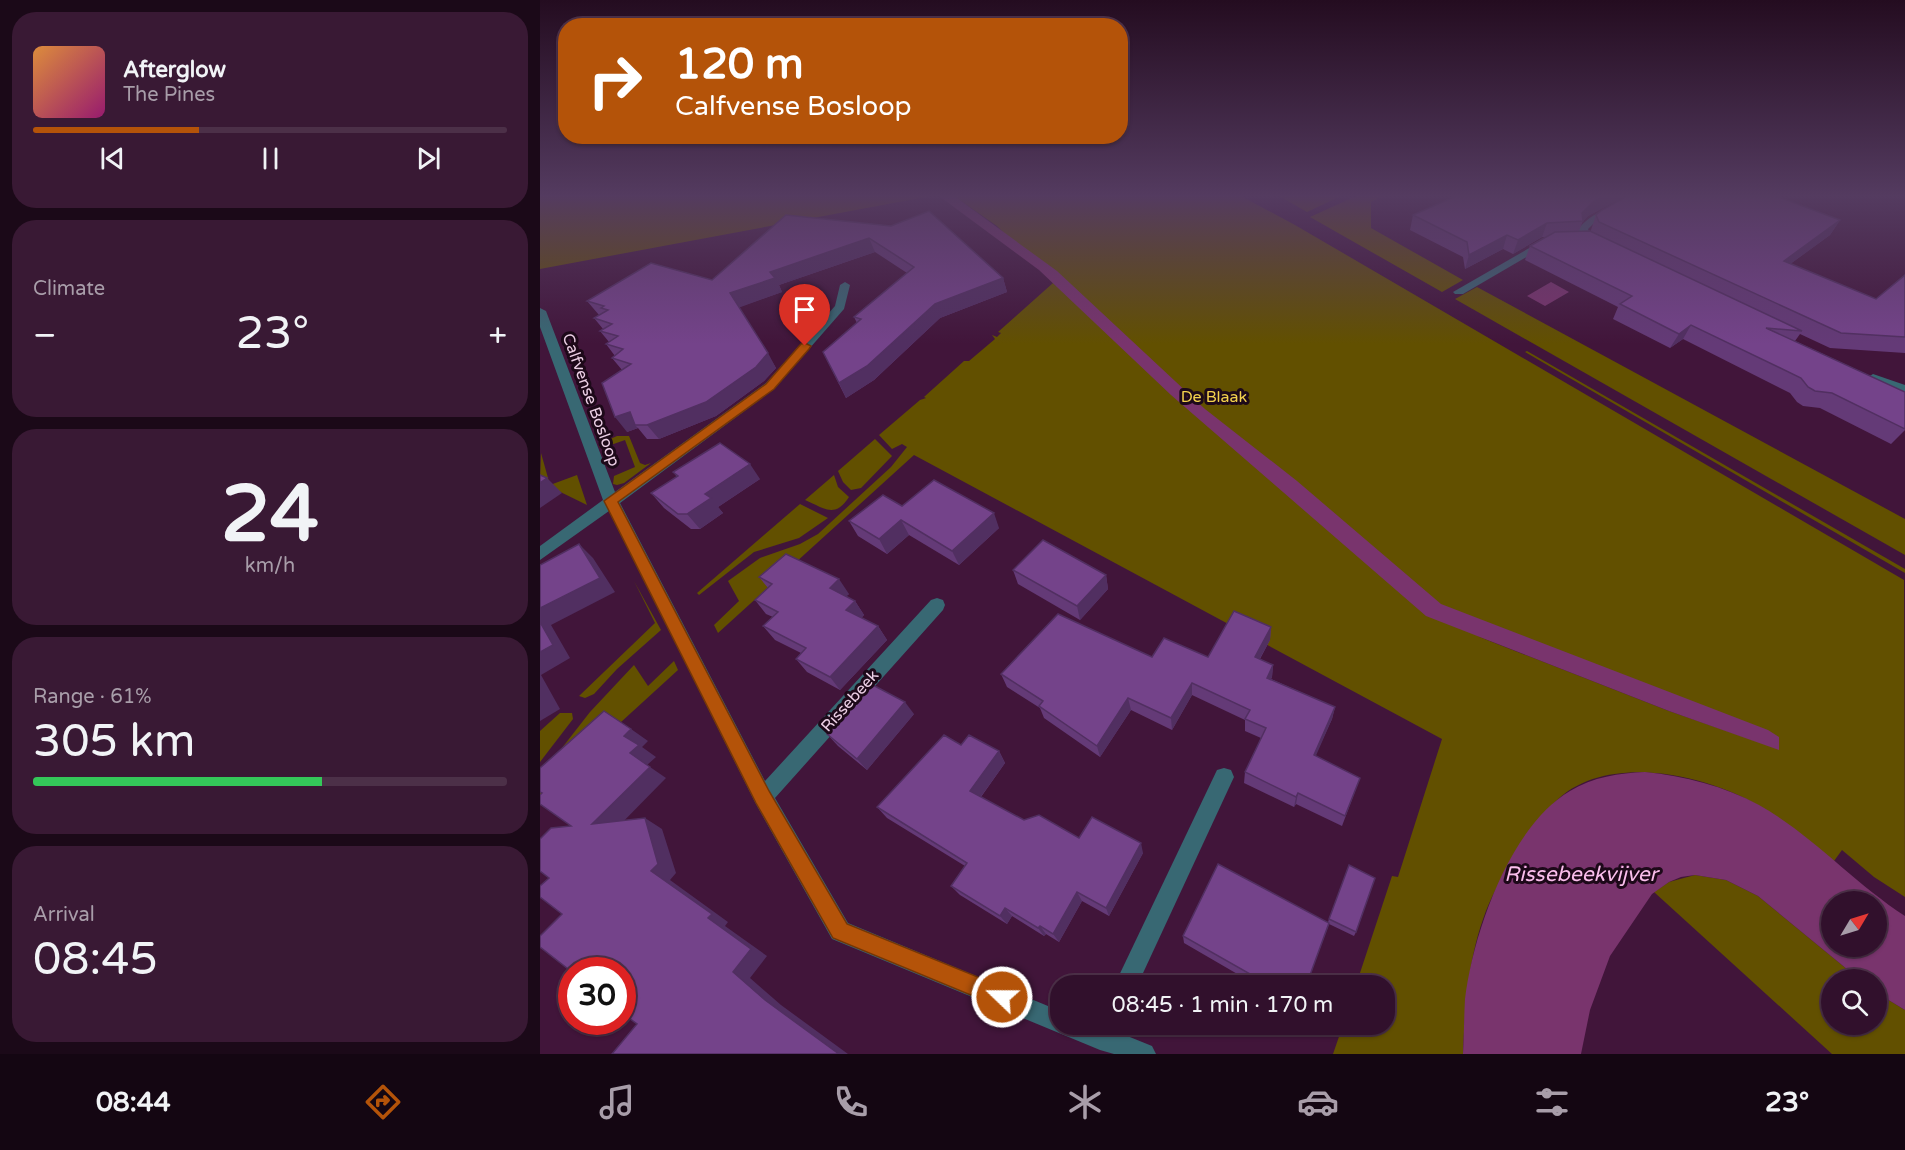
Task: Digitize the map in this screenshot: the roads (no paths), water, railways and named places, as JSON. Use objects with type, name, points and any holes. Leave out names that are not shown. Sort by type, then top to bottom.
[{"type":"street","points":[[1459,292],[1540,245]]},
{"type":"street","name":"Calfvense Bosloop","points":[[540,554],[770,386],[840,307],[845,285]]},
{"type":"street","name":"Calfvense Bosloop","points":[[540,311],[610,501]]},
{"type":"street","points":[[1865,374],[1905,390]]},
{"type":"street","points":[[610,501],[763,797],[840,931],[1050,1018]]},
{"type":"street","name":"Rissebeek","points":[[763,797],[937,605]]},
{"type":"street","points":[[1130,975],[1224,777]]},
{"type":"street","points":[[1110,1035],[1144,1054]]},
{"type":"water","points":[[1005,245],[1022,245],[1057,271],[1205,409],[1297,481],[1441,604],[1768,730],[1779,737],[1779,750],[1669,711],[1426,616],[1171,395],[1039,270]]},
{"type":"water","points":[[1551,282],[1569,292],[1545,306],[1527,296]]},
{"type":"water","name":"Rissebeekvijver","points":[[1645,772],[1660,774],[1689,779],[1732,792],[1759,805],[1797,830],[1871,891],[1821,891],[1821,948],[1758,896],[1726,880],[1695,875],[1681,877],[1652,894],[1610,956],[1590,1010],[1581,1054],[1463,1054],[1465,999],[1476,944],[1498,883],[1513,855],[1529,829],[1549,807],[1579,786],[1616,775]]},
{"type":"water","name":"Rissebeekvijver","points":[[1887,904],[1905,916],[1905,1010],[1887,999],[1887,969],[1847,969],[1832,957],[1887,957]]},
{"type":"park label","name":"De Blaak","points":[[1214,397]]}]
